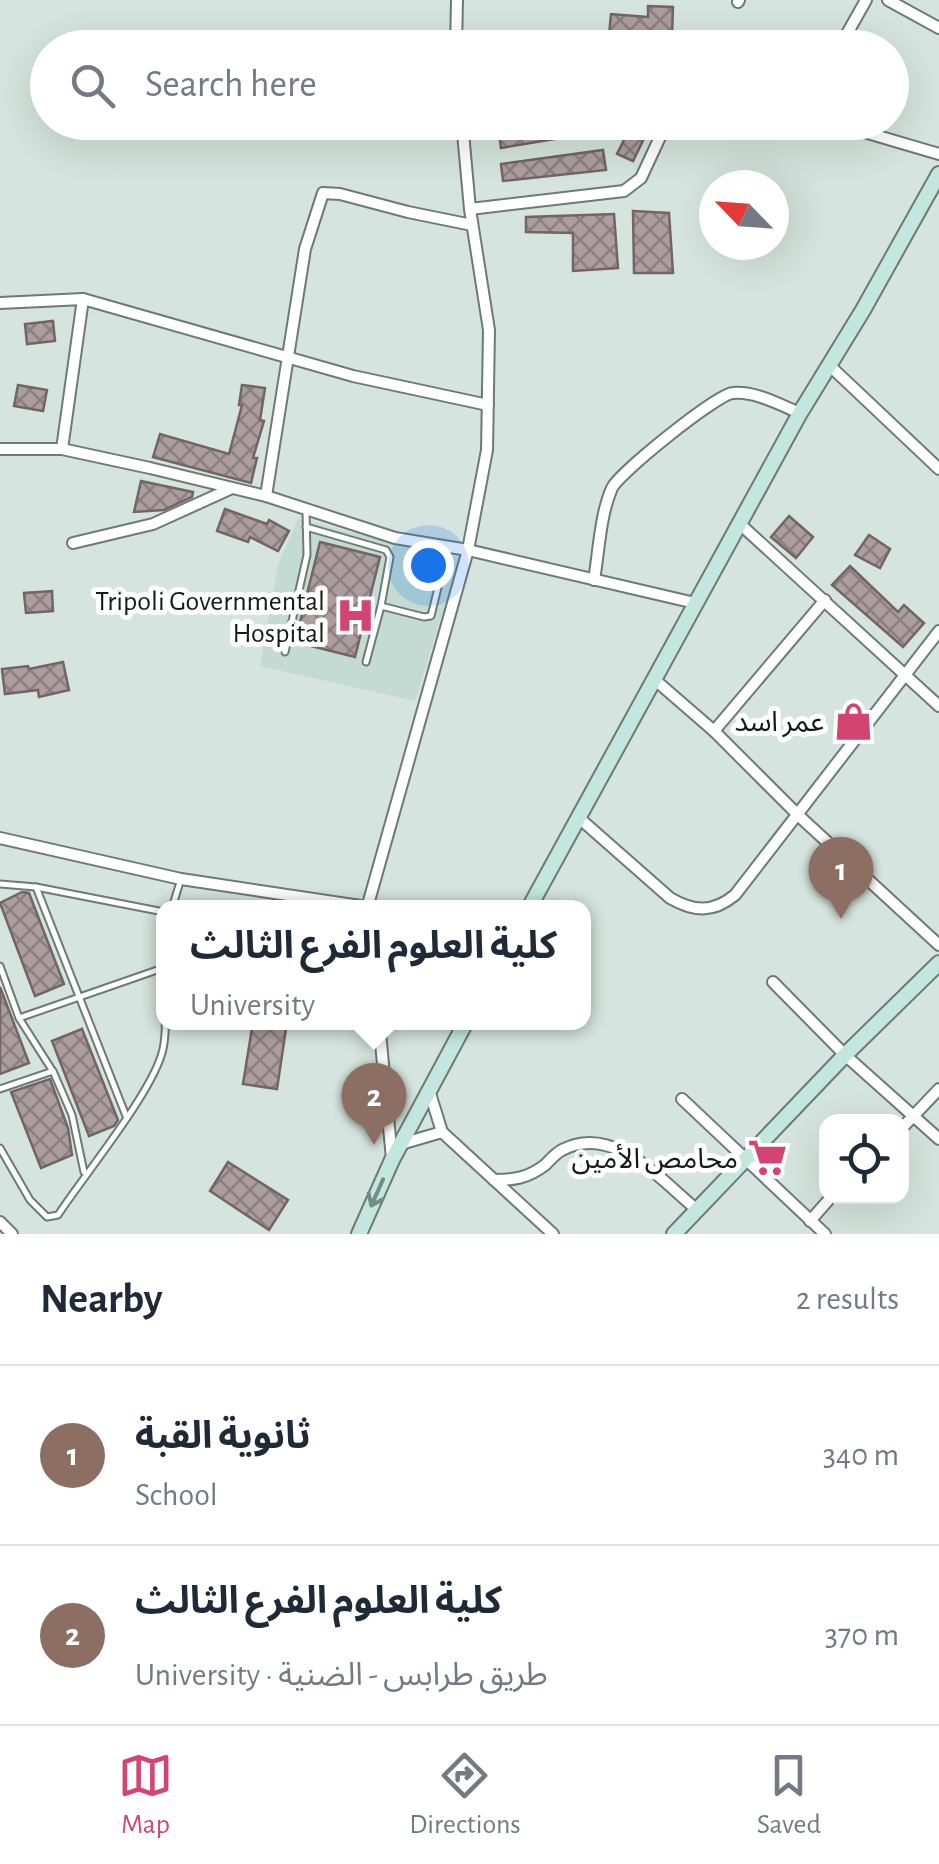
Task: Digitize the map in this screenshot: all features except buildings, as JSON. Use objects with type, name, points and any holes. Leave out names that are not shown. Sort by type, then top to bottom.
[{"type":"main road","points":[[534,900],[800,413],[939,174]]},
{"type":"main road","points":[[674,1234],[939,963]]},
{"type":"main road","points":[[358,1234],[392,1160],[462,1030]]},
{"type":"street","points":[[456,30],[457,0]]},
{"type":"street","points":[[849,30],[866,0]]},
{"type":"street","points":[[888,0],[939,28]]},
{"type":"street","points":[[369,900],[468,550],[486,450],[489,330],[472,225],[465,140]]},
{"type":"street","points":[[470,209],[624,191],[642,178],[659,140]]},
{"type":"street","points":[[891,140],[939,154]]},
{"type":"street","points":[[266,496],[306,249],[323,193],[472,225]]},
{"type":"street","points":[[0,303],[83,300],[289,359],[488,405]]},
{"type":"street","points":[[62,449],[83,300]]},
{"type":"street","points":[[829,366],[939,469]]},
{"type":"street","points":[[594,580],[604,516],[618,477],[708,404],[728,393],[746,393],[800,413]]},
{"type":"street","points":[[0,449],[62,449],[266,496],[395,538],[468,550],[695,603]]},
{"type":"street","points":[[74,543],[152,524],[231,488]]},
{"type":"street","points":[[740,524],[939,706]]},
{"type":"street","points":[[714,731],[825,600]]},
{"type":"street","points":[[578,817],[670,898],[703,910],[722,905],[735,895],[799,816],[939,632]]},
{"type":"street","points":[[654,679],[939,945]]},
{"type":"street","points":[[0,838],[181,879],[320,900]]},
{"type":"street","points":[[774,982],[845,1055],[939,1139]]},
{"type":"street","points":[[380,1030],[392,1160]]},
{"type":"street","points":[[909,1120],[939,1088]]},
{"type":"street","points":[[429,1090],[442,1132],[553,1234]]},
{"type":"street","points":[[682,1099],[826,1234]]},
{"type":"street","points":[[401,1144],[442,1132]]},
{"type":"street","points":[[494,1180],[528,1176],[560,1150],[603,1144],[629,1154],[696,1209]]},
{"type":"street","points":[[810,1220],[825,1204]]},
{"type":"street","points":[[0,1222],[12,1234]]},
{"type":"lane","points":[[285,652],[307,555],[306,510]]},
{"type":"lane","points":[[306,527],[390,553],[366,662]]},
{"type":"lane","points":[[380,606],[410,615],[431,616],[448,547]]},
{"type":"lane","points":[[174,900],[181,879]]},
{"type":"lane","points":[[0,884],[36,886],[156,910]]},
{"type":"lane","points":[[36,886],[126,1116]]},
{"type":"lane","points":[[0,966],[19,1018],[53,1071],[72,1115],[84,1174]]},
{"type":"lane","points":[[19,1018],[156,968]]},
{"type":"lane","points":[[0,1148],[30,1200],[48,1217],[58,1215],[154,1071],[163,1048],[163,1030]]},
{"type":"lane","points":[[0,1089],[53,1071]]},
{"type":"shaded area","name":"Tripoli Governmental Hospital","points":[[298,519],[459,559],[415,701],[260,666],[278,565]]},
{"type":"place","name":"Tripoli Governmental Hospital","points":[[355,616]]},
{"type":"place","name":"عمر اسد","points":[[854,721]]},
{"type":"place","name":"ثانوية القبة","points":[[841,919]]},
{"type":"place","name":"كلية العلوم الفرع الثالث","points":[[374,1145]]},
{"type":"place","name":"محامص الأمين","points":[[768,1158]]}]
